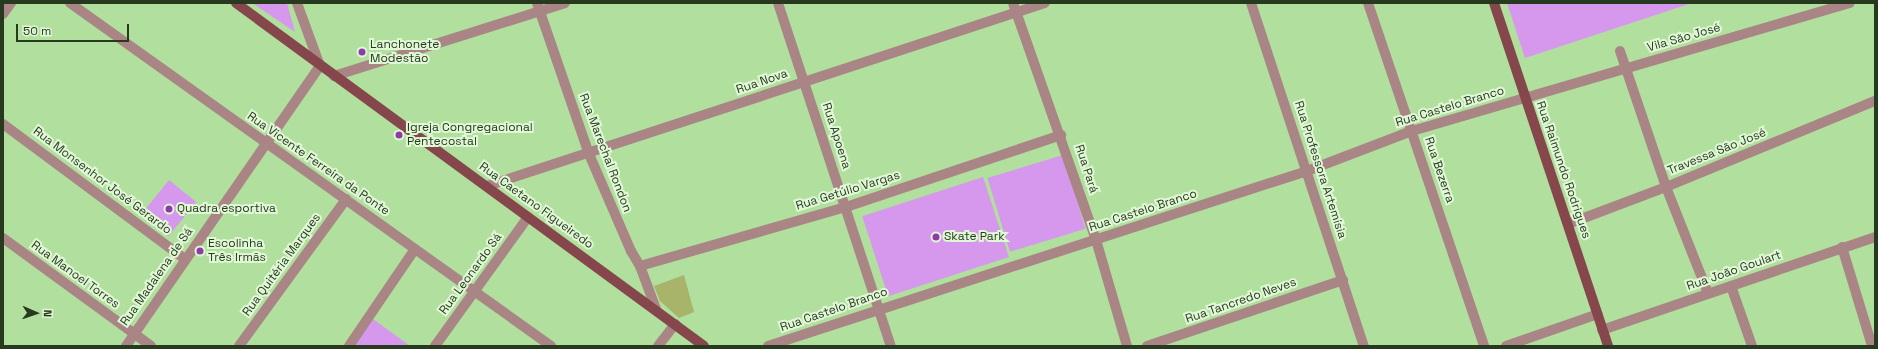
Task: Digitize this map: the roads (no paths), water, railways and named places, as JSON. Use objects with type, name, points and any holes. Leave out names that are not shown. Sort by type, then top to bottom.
[{"type":"main road","name":"Rua Caetano Figueiredo","points":[[236,3],[320,66],[656,309],[704,346]]},
{"type":"main road","name":"Rua Raimundo Rodrigues","points":[[1494,3],[1608,346]]},
{"type":"street","points":[[3,14],[11,3]]},
{"type":"street","name":"Rua Vicente Ferreira da Ponte","points":[[70,3],[267,145],[474,290],[550,346]]},
{"type":"street","points":[[297,3],[320,66]]},
{"type":"street","points":[[334,76],[538,7],[565,3]]},
{"type":"street","name":"Rua Apoena","points":[[778,3],[891,346]]},
{"type":"street","name":"Rua Pará","points":[[1013,3],[1061,135],[1096,240],[1127,346]]},
{"type":"street","name":"Rua Nova","points":[[487,186],[589,154],[1045,3]]},
{"type":"street","name":"Rua Professora Artemísia","points":[[1251,3],[1364,346]]},
{"type":"street","name":"Rua Bezerra","points":[[1368,3],[1484,346]]},
{"type":"street","name":"Vila São José","points":[[1525,98],[1850,3]]},
{"type":"street","name":"Rua Marechal Rondon","points":[[538,7],[589,154],[631,252],[640,266],[656,309]]},
{"type":"street","points":[[1620,51],[1666,188],[1708,293]]},
{"type":"street","name":"Rua Madalena de Sá","points":[[126,346],[185,259],[267,145],[320,66]]},
{"type":"street","name":"Rua Castelo Branco","points":[[768,346],[879,308],[1096,240],[1307,171],[1412,131],[1525,98]]},
{"type":"street","name":"Travessa São José","points":[[1568,224],[1666,188],[1875,101]]},
{"type":"street","name":"Rua Monsenhor José Gerardo","points":[[3,124],[185,259]]},
{"type":"street","name":"Rua Getúlio Vargas","points":[[640,266],[846,207],[1061,135]]},
{"type":"street","name":"Rua Quitéria Marques","points":[[238,346],[346,199]]},
{"type":"street","name":"Rua Leonardo Sá","points":[[435,346],[528,217]]},
{"type":"street","name":"Rua Manoel Torres","points":[[3,238],[151,346]]},
{"type":"street","name":"Rua João Goulart","points":[[1602,330],[1842,247],[1875,238]]},
{"type":"street","points":[[1842,247],[1872,342]]},
{"type":"street","points":[[349,346],[415,249]]},
{"type":"street","name":"Rua Tancredo Neves","points":[[1147,346],[1343,280]]},
{"type":"street","points":[[1731,286],[1752,346]]},
{"type":"street","points":[[1506,346],[1598,314]]},
{"type":"street","points":[[658,346],[675,324]]},
{"type":"place","name":"Lanchonete Modestão","points":[[362,52]]},
{"type":"place","name":"Igreja Congregacional Pentecostal","points":[[399,135]]},
{"type":"place","name":"Quadra esportiva","points":[[169,209]]},
{"type":"place","name":"Skate Park","points":[[936,237]]},
{"type":"place","name":"Escolinha Três Irmãs","points":[[200,251]]}]
